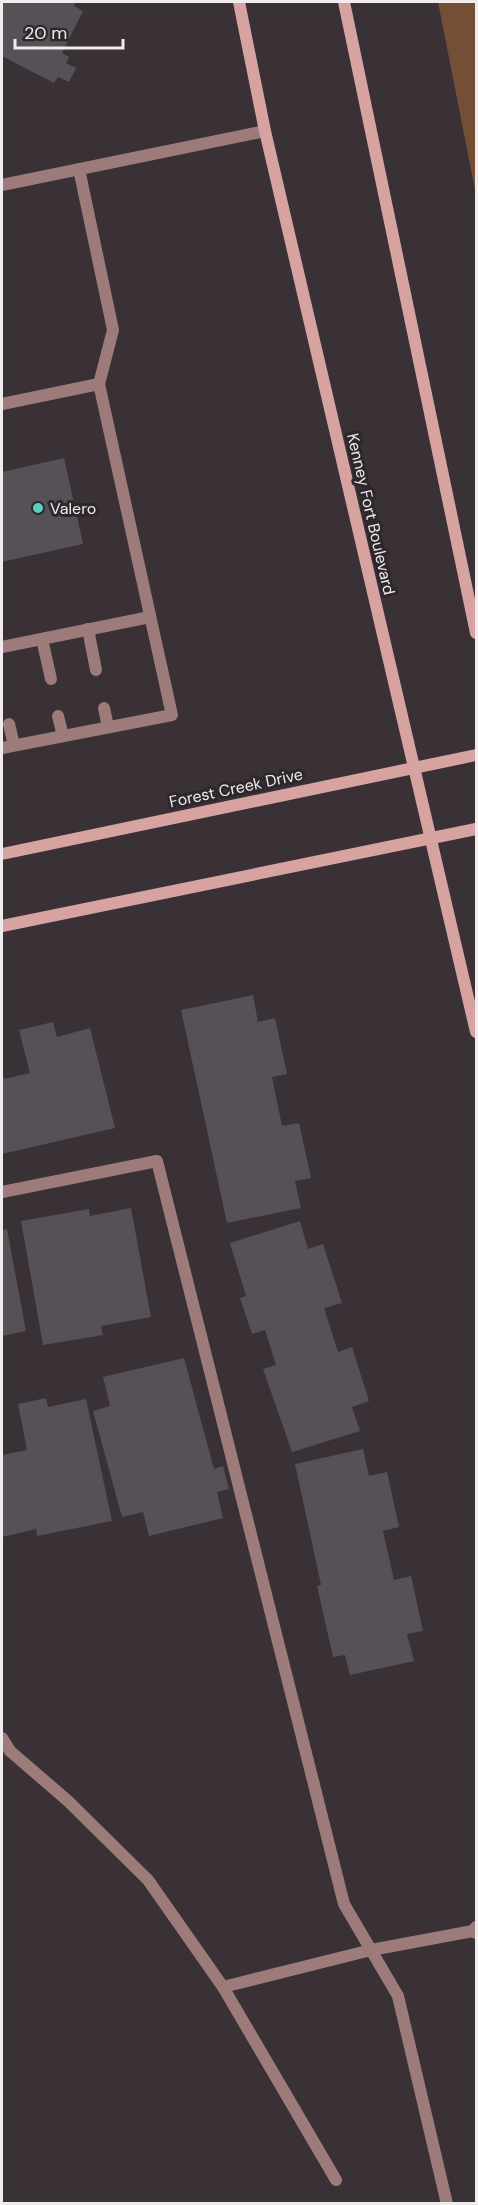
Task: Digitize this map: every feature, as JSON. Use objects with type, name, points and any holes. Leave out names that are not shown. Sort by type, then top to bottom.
[{"type":"main road","name":"Kenney Fort Boulevard","points":[[239,2],[265,131],[413,770],[477,1032]]},
{"type":"main road","points":[[344,2],[477,633]]},
{"type":"main road","name":"Forest Creek Drive","points":[[2,854],[477,755]]},
{"type":"main road","points":[[2,926],[477,829]]},
{"type":"lane","points":[[2,185],[265,131]]},
{"type":"lane","points":[[9,724],[8,747],[172,715],[99,384],[113,330],[79,169]]},
{"type":"lane","points":[[2,404],[99,384]]},
{"type":"lane","points":[[2,647],[150,617]]},
{"type":"lane","points":[[88,629],[96,670]]},
{"type":"lane","points":[[42,639],[51,679]]},
{"type":"lane","points":[[104,708],[108,727]]},
{"type":"lane","points":[[58,716],[63,736]]},
{"type":"lane","points":[[2,1192],[157,1161],[344,1904],[399,1996],[447,2204]]},
{"type":"lane","points":[[2,1738],[10,1751],[68,1802],[148,1880],[223,1987],[336,2180]]},
{"type":"lane","points":[[223,1987],[371,1950],[476,1930]]},
{"type":"shaded area","points":[[438,2],[476,2],[476,195]]},
{"type":"building","points":[[2,2],[76,2],[74,6],[83,11],[62,53],[69,57],[66,63],[76,68],[69,82],[58,77],[54,83],[2,56]]},
{"type":"building","name":"Valero","points":[[64,458],[83,544],[2,562],[2,472]]},
{"type":"building","points":[[253,995],[258,1022],[275,1018],[287,1074],[272,1077],[282,1126],[299,1123],[311,1178],[295,1181],[301,1208],[227,1223],[181,1010]]},
{"type":"building","points":[[53,1022],[57,1037],[90,1028],[115,1128],[2,1154],[2,1072],[4,1079],[30,1073],[19,1030]]},
{"type":"building","points":[[131,1208],[151,1317],[101,1326],[103,1335],[43,1345],[21,1221],[89,1209],[90,1216]]},
{"type":"building","points":[[300,1221],[308,1249],[323,1244],[342,1303],[324,1308],[338,1352],[352,1347],[369,1401],[352,1407],[360,1431],[292,1452],[263,1369],[276,1365],[265,1330],[252,1334],[240,1298],[246,1296],[230,1243]]},
{"type":"building","points":[[7,1229],[26,1331],[2,1336],[2,1230]]},
{"type":"building","points":[[184,1358],[214,1469],[223,1466],[229,1489],[217,1492],[223,1518],[149,1536],[143,1512],[122,1517],[93,1411],[110,1406],[103,1377]]},
{"type":"building","points":[[46,1398],[48,1407],[86,1399],[112,1521],[37,1536],[36,1529],[2,1537],[2,1455],[27,1450],[18,1404]]},
{"type":"building","points":[[363,1449],[369,1476],[387,1472],[399,1527],[383,1531],[394,1580],[411,1576],[423,1631],[407,1634],[414,1661],[350,1675],[345,1655],[333,1657],[317,1586],[321,1585],[295,1464]]},
{"type":"place","name":"Valero","points":[[38,508]]}]
